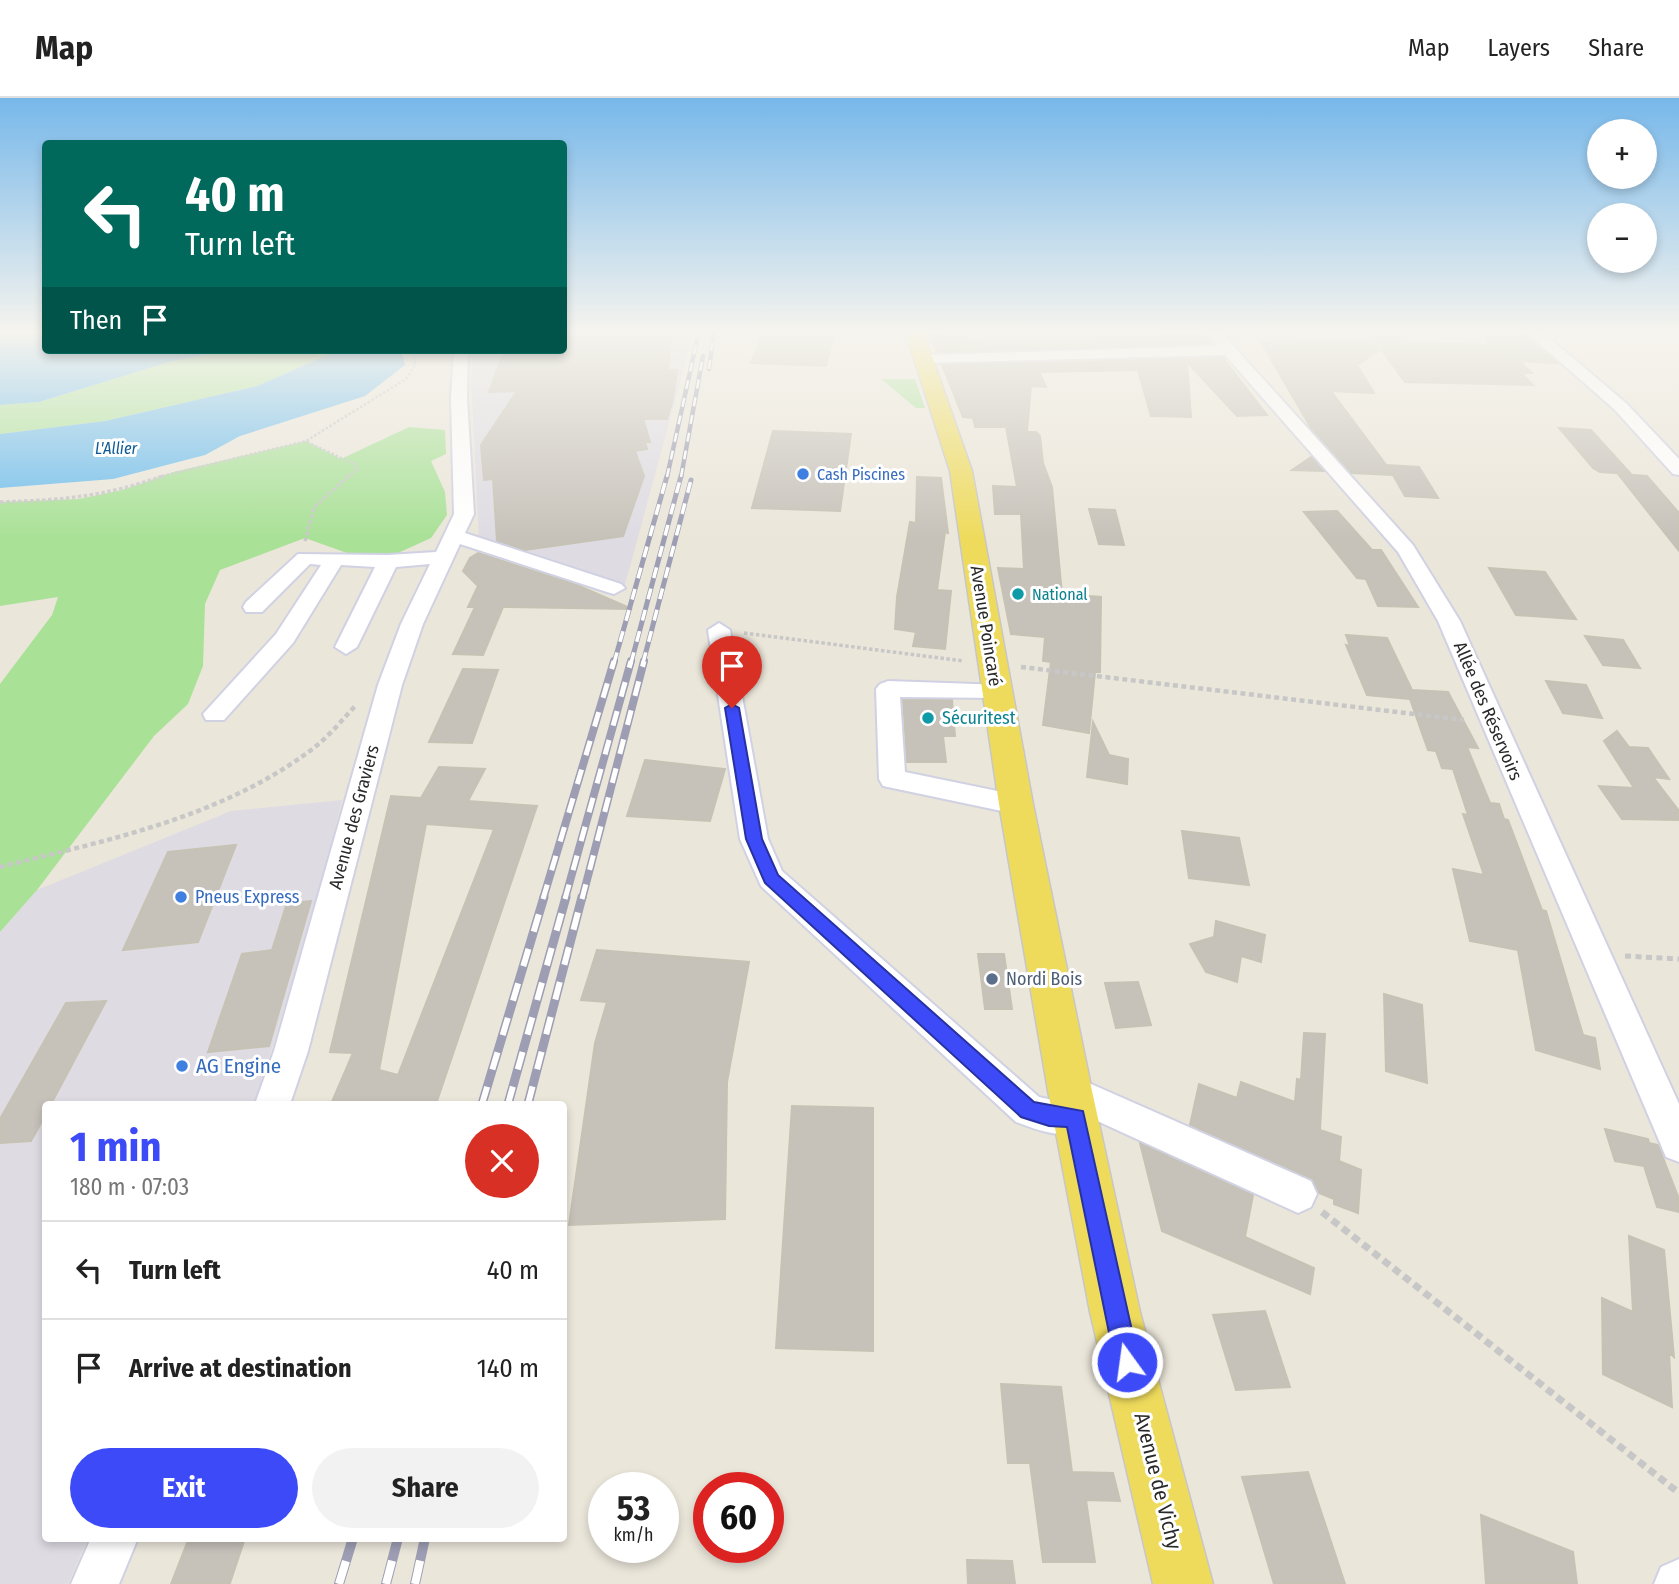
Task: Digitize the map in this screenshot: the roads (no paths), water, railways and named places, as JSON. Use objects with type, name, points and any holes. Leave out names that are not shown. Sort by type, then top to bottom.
[{"type":"main road","name":"Avenue Poincaré","points":[[937,400],[961,471],[1016,804],[1073,1105]]},
{"type":"main road","name":"Avenue de Vichy","points":[[1073,1105],[1115,1312],[1184,1584]]},
{"type":"street","name":"Avenue des Graviers","points":[[273,1101],[291,1051],[390,685],[412,624],[464,514],[462,400]]},
{"type":"street","name":"Allée des Réservoirs","points":[[1273,400],[1406,549],[1449,621],[1679,1145]]},
{"type":"street","points":[[1613,400],[1679,470]]},
{"type":"street","points":[[254,607],[305,558],[388,561],[450,546],[614,588]]},
{"type":"street","points":[[215,715],[285,638],[334,561]]},
{"type":"street","points":[[346,647],[388,561]]},
{"type":"street","points":[[719,630],[754,839],[771,878],[1028,1110],[1049,1116],[1073,1105],[1298,1194]]},
{"type":"street","points":[[995,678],[888,689],[892,779],[1016,804]]},
{"type":"street","points":[[95,1584],[113,1542]]},
{"type":"water","points":[[0,400],[44,400],[39,402],[0,405]]},
{"type":"water","name":"L'Allier","points":[[195,400],[351,400],[240,436],[205,455],[113,479],[0,488],[0,434],[105,421]]},
{"type":"railway","points":[[667,477],[684,400]]},
{"type":"railway","points":[[681,477],[695,400]]},
{"type":"railway","points":[[614,663],[667,476]]},
{"type":"railway","points":[[631,663],[681,476]]},
{"type":"railway","points":[[643,663],[691,480]]},
{"type":"railway","points":[[543,899],[614,661]]},
{"type":"railway","points":[[565,899],[631,661]]},
{"type":"railway","points":[[582,899],[644,661]]},
{"type":"railway","points":[[483,1101],[544,897]]},
{"type":"railway","points":[[509,1101],[566,897]]},
{"type":"railway","points":[[529,1101],[582,897]]},
{"type":"railway","points":[[339,1584],[352,1542]]},
{"type":"railway","points":[[386,1584],[397,1542]]},
{"type":"railway","points":[[415,1584],[424,1542]]},
{"type":"place","name":"Cash Piscines","points":[[803,474]]},
{"type":"place","name":"National","points":[[1018,594]]},
{"type":"place","name":"Sécuritest","points":[[928,718]]},
{"type":"place","name":"Pneus Express","points":[[181,897]]},
{"type":"place","name":"Nordi Bois","points":[[992,979]]},
{"type":"place","name":"AG Engine","points":[[182,1066]]}]
